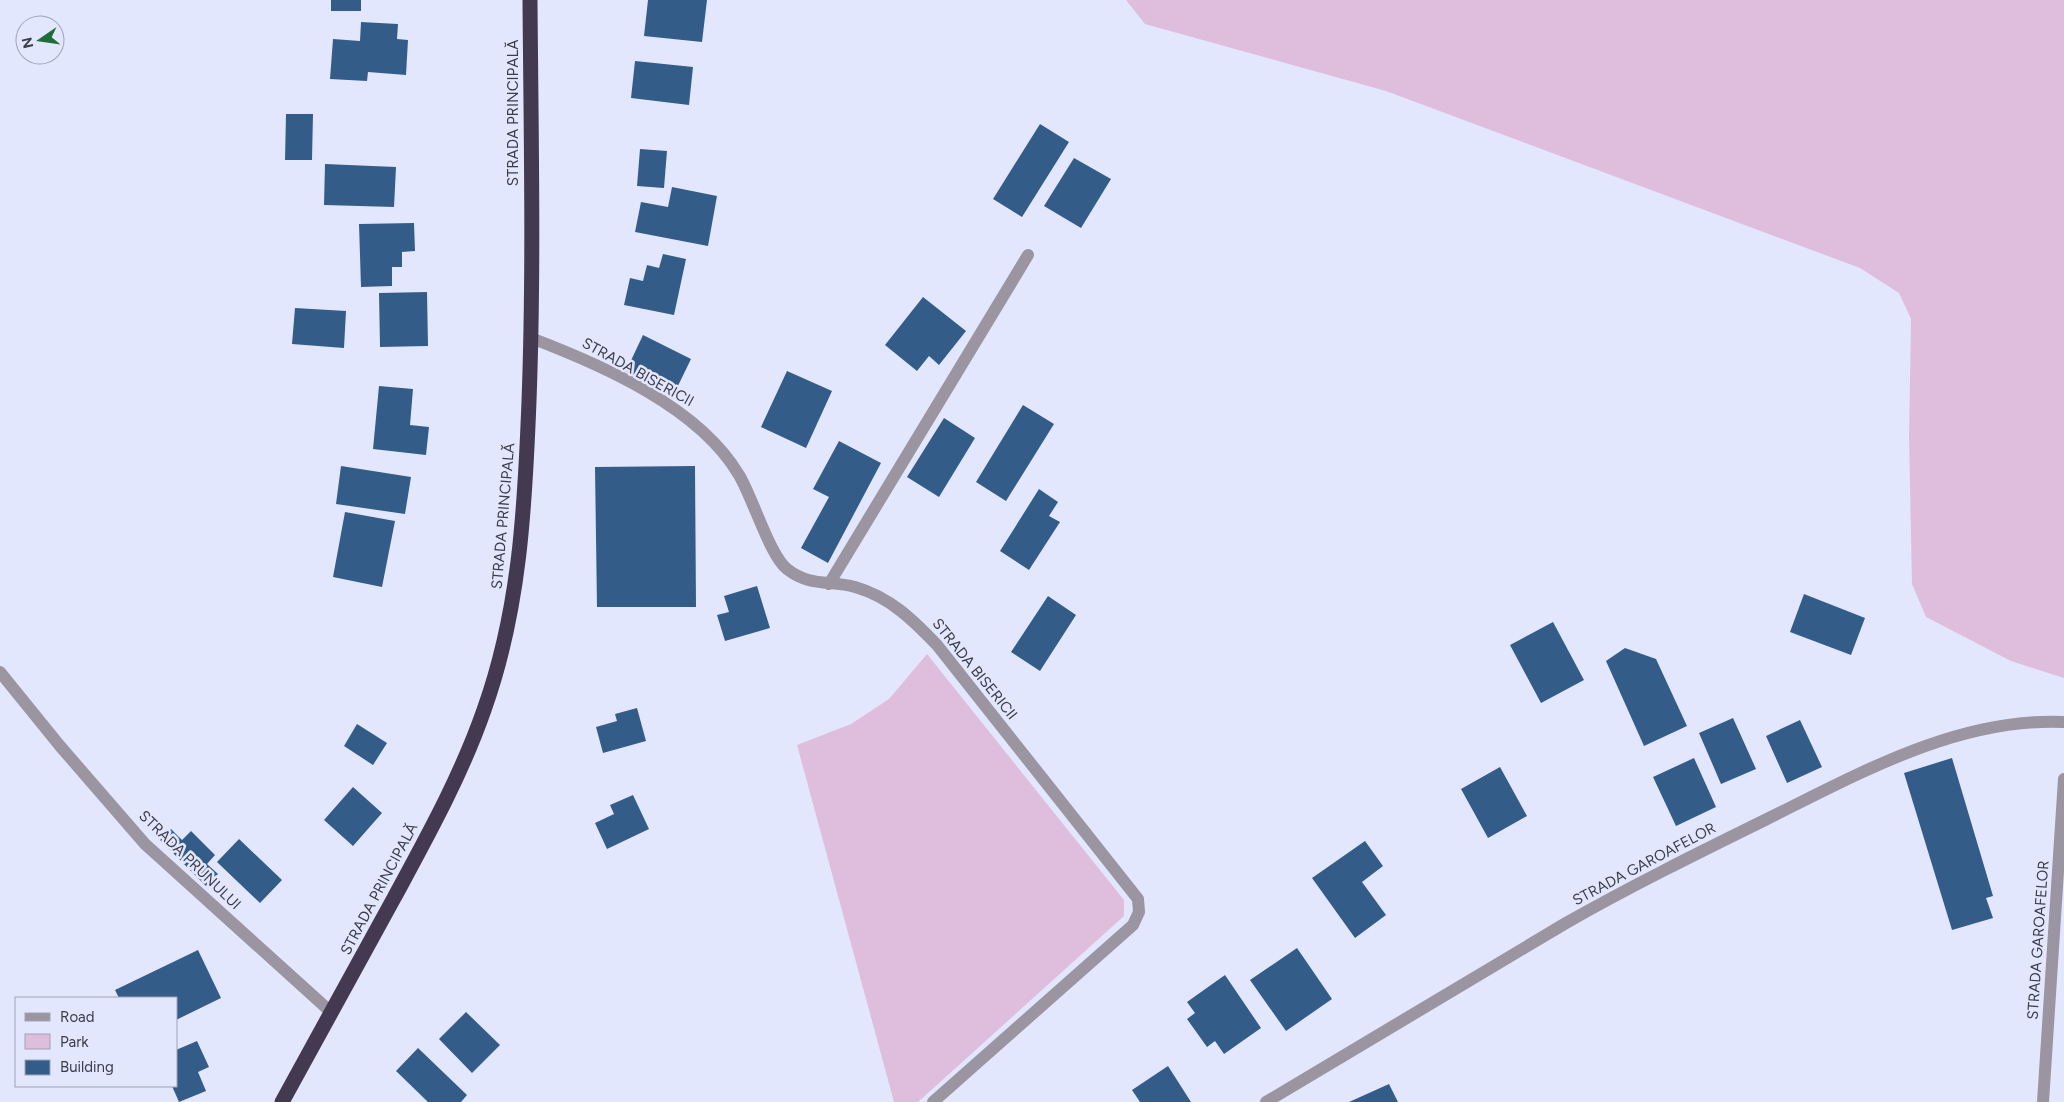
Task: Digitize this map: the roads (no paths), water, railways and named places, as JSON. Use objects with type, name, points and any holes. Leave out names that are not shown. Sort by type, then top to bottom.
[{"type":"highway","name":"STRADA PRINCIPALĂ","points":[[282,1102],[443,806],[485,709],[501,655],[513,603],[526,495],[531,338],[530,0]]},
{"type":"street","points":[[829,584],[1028,255]]},
{"type":"street","name":"STRADA BISERICII","points":[[531,338],[588,360],[687,417],[718,446],[739,475],[785,567],[799,578],[818,584],[854,587],[875,594],[896,606],[917,624],[937,645],[1138,899],[1139,912],[1133,924],[933,1102]]},
{"type":"street","name":"STRADA PRUNULUI","points":[[0,672],[60,746],[145,844],[332,1013]]},
{"type":"street","name":"STRADA GAROAFELOR","points":[[1266,1102],[1568,923],[1669,867],[1854,776],[1909,753],[1980,729],[2034,720],[2064,722]]},
{"type":"street","name":"STRADA GAROAFELOR","points":[[2044,1102],[2064,780]]}]
